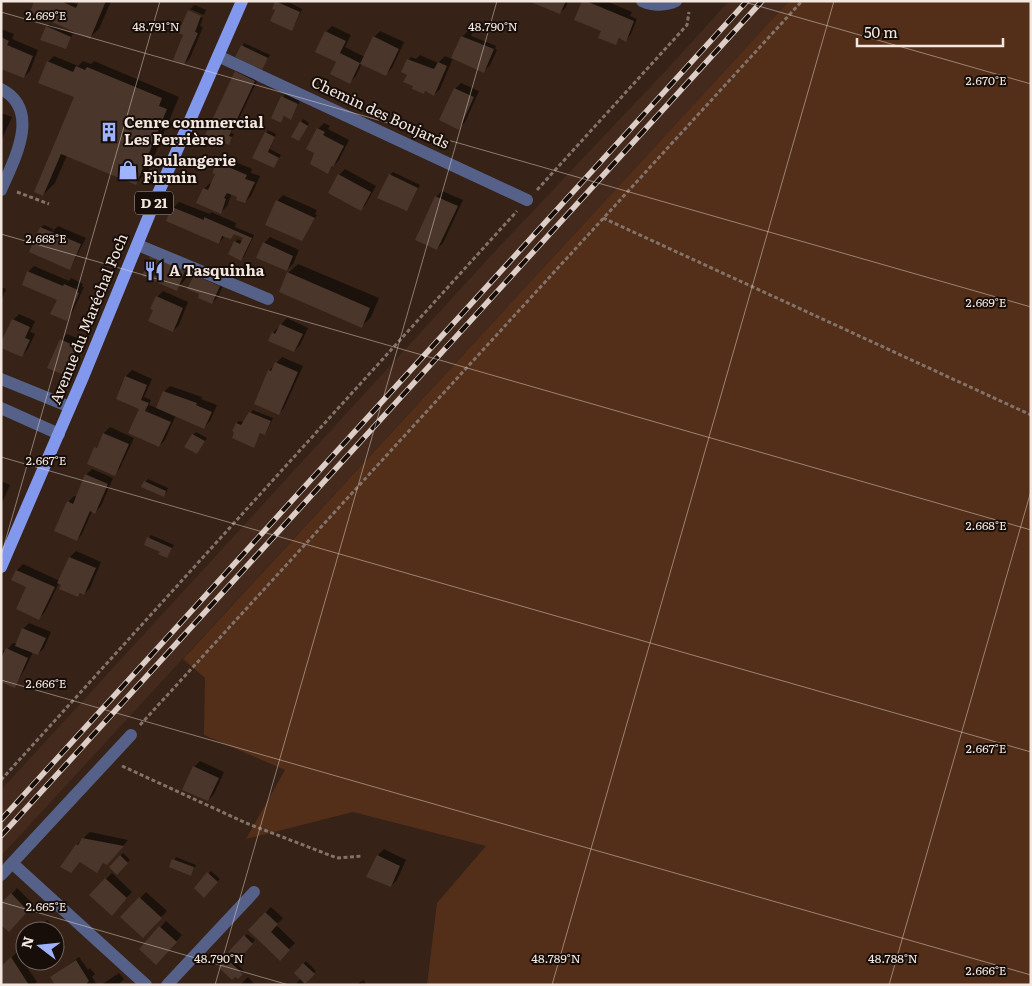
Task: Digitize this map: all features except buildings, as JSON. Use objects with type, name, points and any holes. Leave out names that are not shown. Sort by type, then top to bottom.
[{"type":"main road","name":"Avenue du Maréchal Foch","points":[[1,567],[242,1]]},
{"type":"street","points":[[642,1],[650,5],[671,4],[676,1]]},
{"type":"street","name":"Chemin des Boujards","points":[[218,56],[527,200]]},
{"type":"street","points":[[1,89],[18,105],[23,124],[20,146],[2,189]]},
{"type":"street","points":[[138,245],[268,299]]},
{"type":"street","points":[[1,379],[70,407]]},
{"type":"street","points":[[1,408],[59,434]]},
{"type":"street","points":[[1,875],[131,734]]},
{"type":"street","points":[[12,863],[146,985]]},
{"type":"street","points":[[167,985],[254,892]]},
{"type":"path","points":[[131,734],[802,1]]},
{"type":"path","points":[[1,780],[686,25],[689,9]]},
{"type":"path","points":[[2,189],[49,204]]},
{"type":"path","points":[[603,218],[1031,415]]},
{"type":"path","points":[[108,760],[246,823],[337,858],[362,856]]},
{"type":"shaded area","points":[[729,1],[789,1],[1,856],[1,790],[498,248]]},
{"type":"shaded area","points":[[789,1],[1031,1],[1031,985],[427,985],[437,903],[486,846],[353,812],[246,839],[285,770],[204,735],[205,678],[183,659]]},
{"type":"railway","points":[[1,820],[747,1]]},
{"type":"railway","points":[[1,836],[762,1]]},
{"type":"place","name":"Cenre commercial Les Ferrières","points":[[109,132]]},
{"type":"place","name":"Boulangerie Firmin","points":[[128,170]]},
{"type":"place","name":"A Tasquinha","points":[[154,271]]}]
